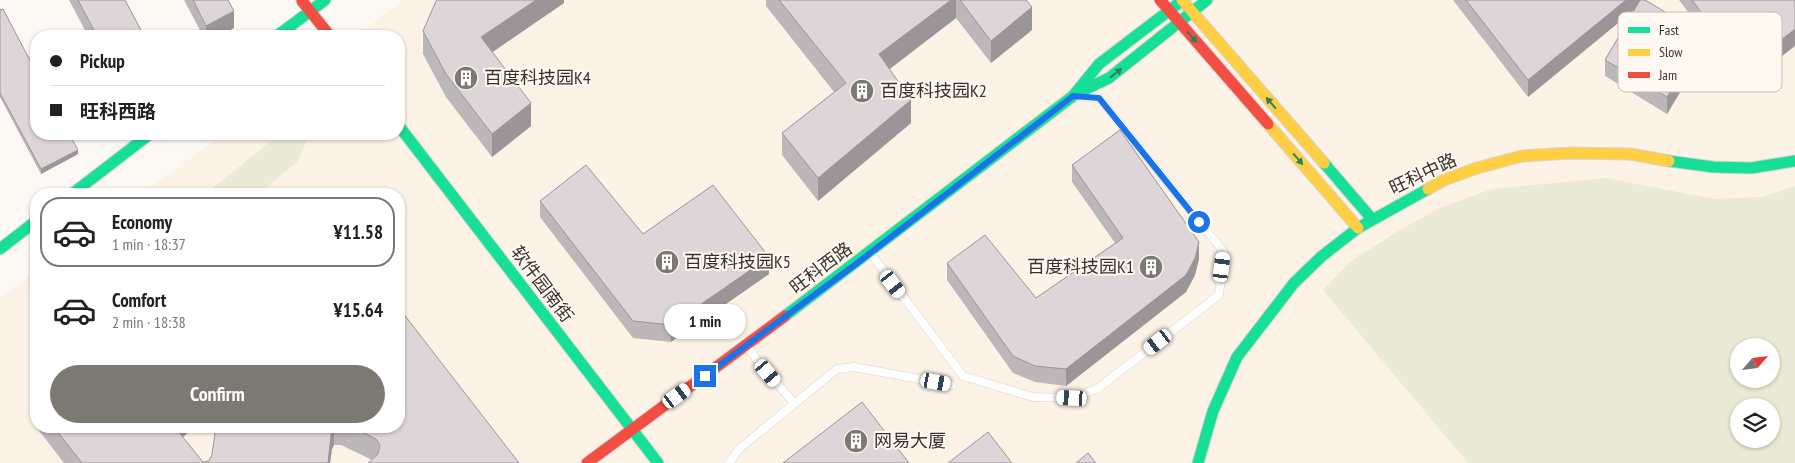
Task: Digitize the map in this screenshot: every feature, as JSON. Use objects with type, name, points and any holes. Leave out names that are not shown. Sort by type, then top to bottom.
[{"type":"street","points":[[302,0],[325,30]]},
{"type":"street","points":[[285,30],[325,0]]},
{"type":"street","points":[[1160,0],[1358,228]]},
{"type":"street","points":[[1073,96],[1100,64],[1182,0],[1372,219]]},
{"type":"street","points":[[1073,96],[1109,78],[1207,0]]},
{"type":"street","name":"旺科西路","points":[[587,463],[747,346],[1073,96]]},
{"type":"street","name":"软件园南街","points":[[405,134],[658,463]]},
{"type":"street","points":[[80,188],[142,140]]},
{"type":"street","name":"旺科中路","points":[[1198,463],[1213,411],[1236,358],[1294,283],[1322,256],[1358,228],[1444,180],[1477,168],[1522,156],[1571,153],[1630,154],[1713,167],[1751,168],[1795,162]]},
{"type":"street","points":[[0,249],[30,226]]},
{"type":"lane","points":[[870,253],[963,376],[1032,397],[1072,398],[1097,389],[1219,296],[1224,252],[1099,98],[1073,96]]},
{"type":"lane","points":[[747,346],[794,404]]},
{"type":"lane","points":[[729,463],[739,448],[837,368],[854,367],[952,385]]},
{"type":"shaded area","points":[[404,0],[1795,0],[1795,463],[0,463],[0,298],[30,276],[30,433],[405,433],[405,188],[149,188],[215,140],[405,140],[405,30],[363,30]]},
{"type":"green space","points":[[272,140],[306,140],[297,162],[265,188],[212,188]]},
{"type":"green space","points":[[1606,178],[1714,199],[1763,197],[1795,186],[1795,463],[1468,463],[1323,290],[1350,262],[1439,208],[1492,189]]},
{"type":"building","points":[[78,0],[125,0],[141,30],[94,30]]},
{"type":"building","points":[[193,0],[228,0],[234,11],[206,26]]},
{"type":"building","name":"百度科技园K4","points":[[437,0],[536,0],[481,37],[531,103],[492,134],[446,74],[423,31]]},
{"type":"building","points":[[779,0],[951,0],[879,54],[911,100],[818,178],[782,133],[846,83]]},
{"type":"building","points":[[960,0],[1026,0],[1032,7],[991,41]]},
{"type":"building","points":[[1466,0],[1626,0],[1528,80]]},
{"type":"building","points":[[1640,0],[1645,0],[1665,12],[1633,12]]},
{"type":"building","points":[[1692,0],[1795,0],[1795,29],[1782,39],[1782,12],[1701,12]]},
{"type":"building","points":[[3,9],[30,61],[30,140],[72,140],[78,150],[41,169],[0,93],[0,10]]},
{"type":"building","points":[[1618,38],[1618,68],[1605,60]]},
{"type":"building","points":[[1659,92],[1670,92],[1667,97]]},
{"type":"building","name":"百度科技园K1","points":[[1120,130],[1199,242],[1195,258],[1186,275],[1066,369],[1035,366],[1013,356],[947,263],[985,235],[1036,298],[1123,238],[1072,165]]},
{"type":"building","name":"百度科技园K5","points":[[586,165],[643,234],[713,185],[769,257],[671,325],[633,321],[540,201]]},
{"type":"building","points":[[405,316],[519,463],[368,463],[378,454],[380,445],[376,439],[364,433],[405,433]]},
{"type":"building","points":[[862,402],[909,463],[783,463]]},
{"type":"building","points":[[988,432],[1012,463],[948,463]]},
{"type":"building","points":[[58,433],[179,433],[203,462],[209,461],[212,455],[215,433],[331,433],[328,463],[82,463]]},
{"type":"building","points":[[1088,453],[1096,463],[1076,463]]},
{"type":"traffic: fast","points":[[285,30],[325,0]]},
{"type":"traffic: fast","points":[[785,316],[1073,96],[1099,64],[1183,0]]},
{"type":"traffic: fast","points":[[1080,92],[1109,78],[1207,0]]},
{"type":"traffic: fast","points":[[405,134],[658,463]]},
{"type":"traffic: fast","points":[[80,188],[142,140]]},
{"type":"traffic: fast","points":[[1669,161],[1713,167],[1751,168],[1795,161]]},
{"type":"traffic: fast","points":[[1324,163],[1372,219]]},
{"type":"traffic: fast","points":[[1198,463],[1213,411],[1237,357],[1294,283],[1322,256],[1358,228],[1428,189]]},
{"type":"traffic: fast","points":[[0,249],[30,226]]},
{"type":"traffic: slow","points":[[1182,0],[1324,163]]},
{"type":"traffic: slow","points":[[1268,124],[1358,228]]},
{"type":"traffic: slow","points":[[1428,189],[1444,180],[1477,168],[1522,156],[1571,153],[1630,154],[1669,161]]},
{"type":"traffic: jam","points":[[1160,0],[1268,124]]},
{"type":"traffic: jam","points":[[302,1],[325,30]]},
{"type":"traffic: jam","points":[[587,463],[785,316]]},
{"type":"place","name":"百度科技园K4","points":[[466,78]]},
{"type":"place","name":"百度科技园K2","points":[[862,91]]},
{"type":"place","name":"百度科技园K5","points":[[667,262]]},
{"type":"place","name":"百度科技园K1","points":[[1151,267]]},
{"type":"place","name":"网易大厦","points":[[856,441]]},
{"type":"route","points":[[705,376],[856,264],[1073,96],[1099,98],[1199,222]]}]
